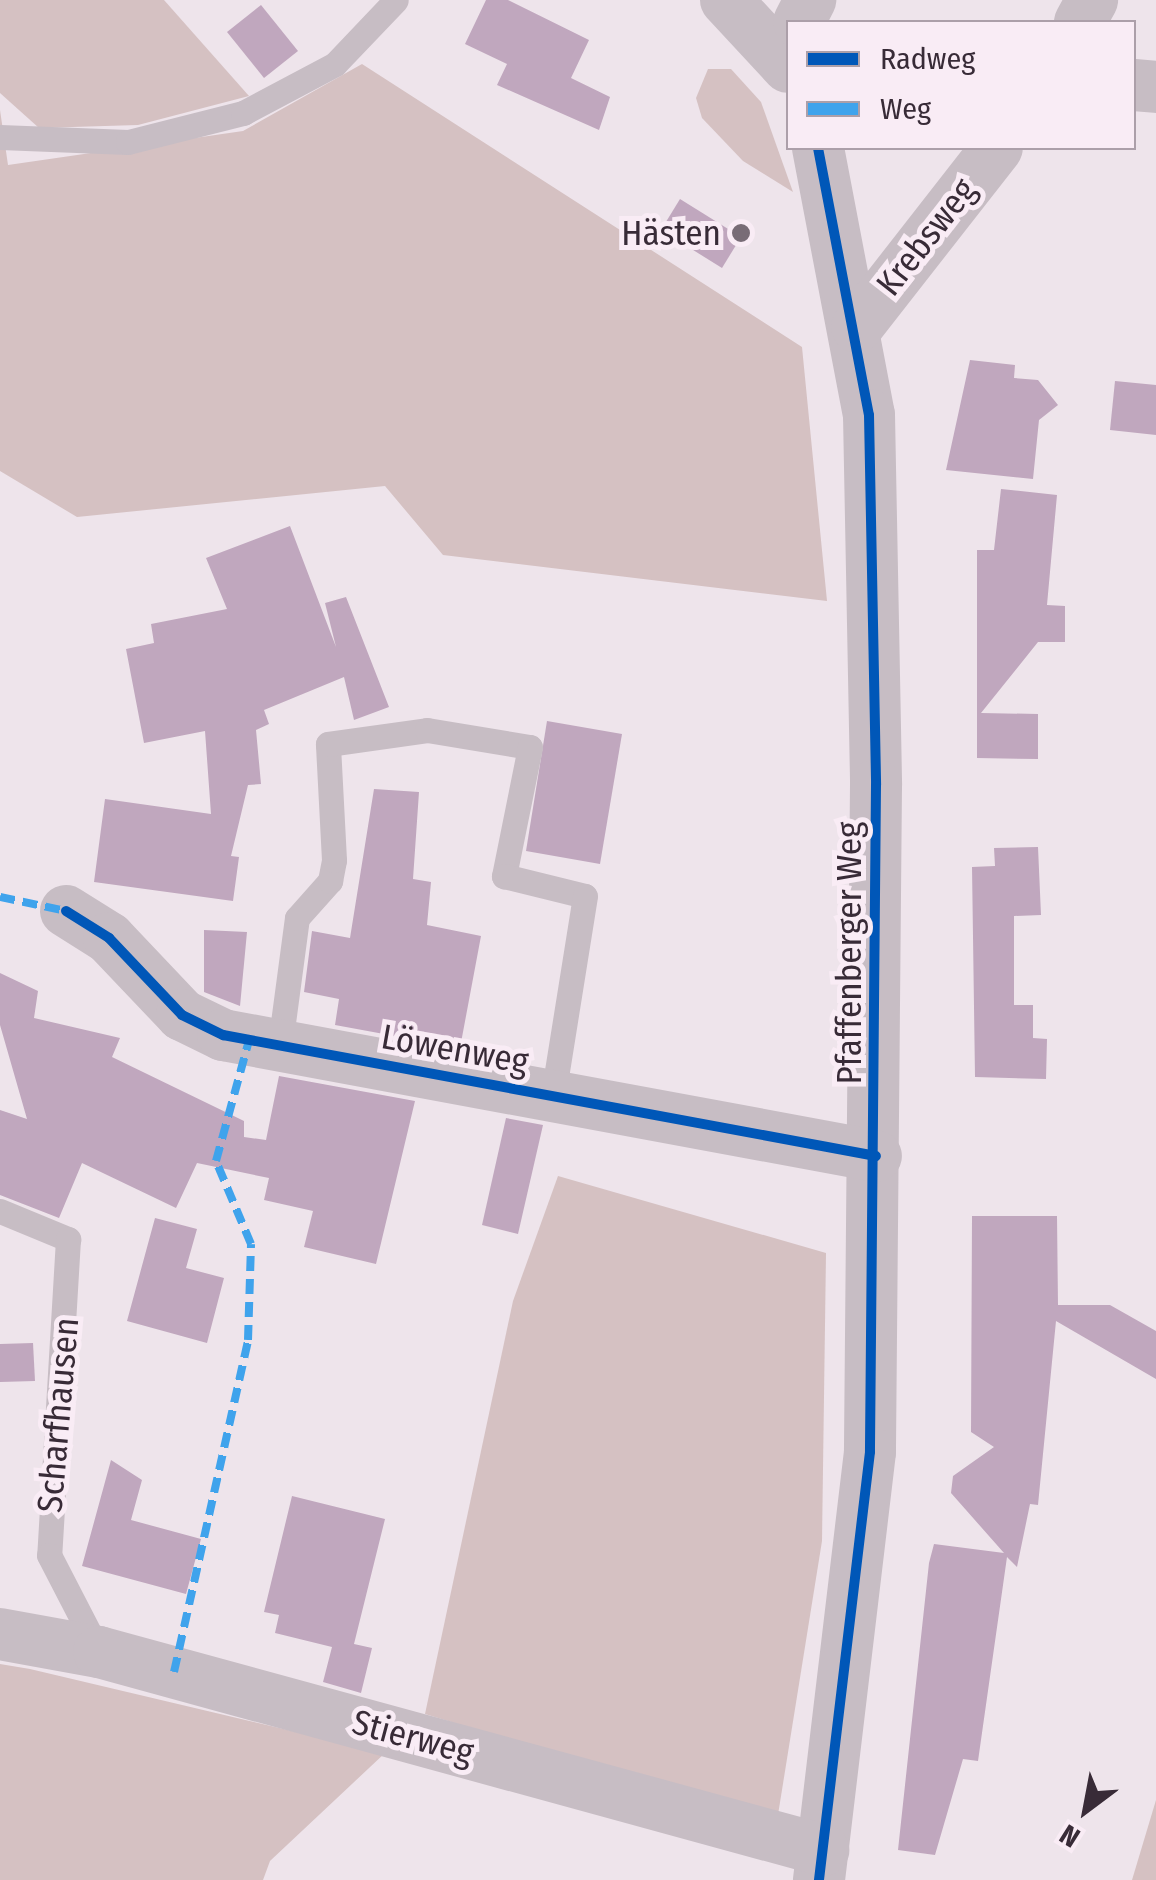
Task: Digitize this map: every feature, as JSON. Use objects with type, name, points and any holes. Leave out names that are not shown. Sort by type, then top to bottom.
[{"type":"street","points":[[726,0],[786,45]]},
{"type":"street","name":"Pfaffenberger Weg","points":[[818,150],[857,326],[874,500],[876,1156],[870,1452],[821,1865]]},
{"type":"street","name":"Krebsweg","points":[[857,326],[995,150]]},
{"type":"street","name":"Löwenweg","points":[[66,912],[109,938],[201,1028],[876,1156]]},
{"type":"street","name":"Stierweg","points":[[0,1634],[99,1652],[821,1865]]},
{"type":"lane","points":[[0,137],[128,142],[242,112],[335,64],[396,0]]},
{"type":"lane","name":"Löwenweg","points":[[280,1045],[298,918],[330,881],[334,860],[328,744],[427,730],[530,747],[504,876],[585,896],[554,1096]]},
{"type":"lane","name":"Scharfhausen","points":[[0,1210],[68,1239],[49,1554],[99,1652]]},
{"type":"shaded area","points":[[0,0],[164,0],[249,96],[138,125],[39,128],[0,93]]},
{"type":"shaded area","points":[[362,64],[802,347],[827,601],[443,555],[385,486],[77,517],[0,471],[0,110],[8,165],[243,131]]},
{"type":"shaded area","points":[[708,69],[731,69],[761,102],[793,192],[743,161],[702,118],[696,98]]},
{"type":"shaded area","points":[[558,1176],[826,1253],[822,1541],[777,1821],[425,1714],[513,1301]]},
{"type":"shaded area","points":[[0,1664],[385,1753],[270,1861],[263,1880],[0,1880]]},
{"type":"shaded area","points":[[1156,1800],[1156,1880],[1132,1880]]},
{"type":"building","points":[[486,0],[508,0],[589,40],[571,78],[610,97],[599,130],[497,85],[507,64],[465,44]]},
{"type":"building","points":[[261,5],[298,51],[264,78],[227,32]]},
{"type":"building","points":[[680,199],[741,237],[722,268],[661,230]]},
{"type":"building","points":[[970,360],[1015,365],[1014,378],[1038,380],[1058,405],[1039,420],[1033,479],[946,470]]},
{"type":"building","points":[[1115,381],[1156,385],[1156,435],[1110,430]]},
{"type":"building","points":[[1001,489],[1057,495],[1047,605],[1065,606],[1065,642],[1038,642],[981,713],[1038,714],[1038,759],[977,758],[977,550],[994,550]]},
{"type":"building","points":[[290,526],[336,647],[325,603],[346,597],[389,707],[354,720],[344,677],[264,710],[269,724],[256,730],[261,784],[248,785],[231,856],[239,857],[233,901],[94,882],[105,799],[211,814],[205,731],[144,743],[126,649],[154,643],[151,624],[227,609],[206,558]]},
{"type":"building","points":[[547,721],[622,734],[600,864],[526,851]]},
{"type":"building","points":[[374,789],[419,792],[413,879],[431,882],[427,925],[481,936],[460,1048],[335,1025],[339,999],[304,992],[312,931],[350,938]]},
{"type":"building","points":[[1038,847],[1041,915],[1014,916],[1014,1005],[1033,1005],[1033,1038],[1047,1039],[1046,1079],[975,1077],[972,867],[995,866],[994,848]]},
{"type":"building","points":[[204,930],[247,932],[240,1006],[204,992]]},
{"type":"building","points":[[0,973],[38,991],[34,1018],[120,1038],[112,1057],[244,1121],[244,1137],[266,1140],[279,1076],[415,1101],[376,1264],[304,1247],[313,1211],[264,1200],[269,1178],[197,1163],[176,1208],[82,1163],[59,1218],[0,1195],[0,1110],[27,1119],[0,1025]]},
{"type":"building","points":[[506,1118],[543,1125],[518,1234],[482,1225]]},
{"type":"building","points":[[972,1216],[1057,1216],[1058,1305],[1110,1305],[1156,1331],[1156,1379],[1056,1321],[1038,1505],[1030,1504],[1017,1567],[1007,1557],[978,1761],[963,1759],[935,1855],[898,1850],[929,1563],[934,1544],[1004,1553],[951,1493],[953,1476],[994,1447],[971,1432]]},
{"type":"building","points":[[155,1218],[197,1229],[186,1268],[224,1278],[207,1343],[127,1321]]},
{"type":"building","points":[[33,1343],[35,1381],[0,1382],[0,1344]]},
{"type":"building","points":[[111,1460],[142,1480],[131,1520],[201,1539],[186,1594],[82,1566]]},
{"type":"building","points":[[292,1496],[385,1519],[354,1644],[372,1648],[361,1693],[323,1682],[332,1647],[275,1633],[279,1615],[264,1612]]},
{"type":"marked path","points":[[0,897],[66,911]]},
{"type":"marked path","points":[[174,1672],[248,1340],[251,1244],[216,1161],[249,1040]]},
{"type":"cycle path","points":[[818,150],[869,415],[876,785],[870,1452],[819,1880]]},
{"type":"cycle path","points":[[66,911],[109,938],[182,1015],[223,1035],[876,1156]]},
{"type":"place","name":"Hästen","points":[[741,233]]}]
